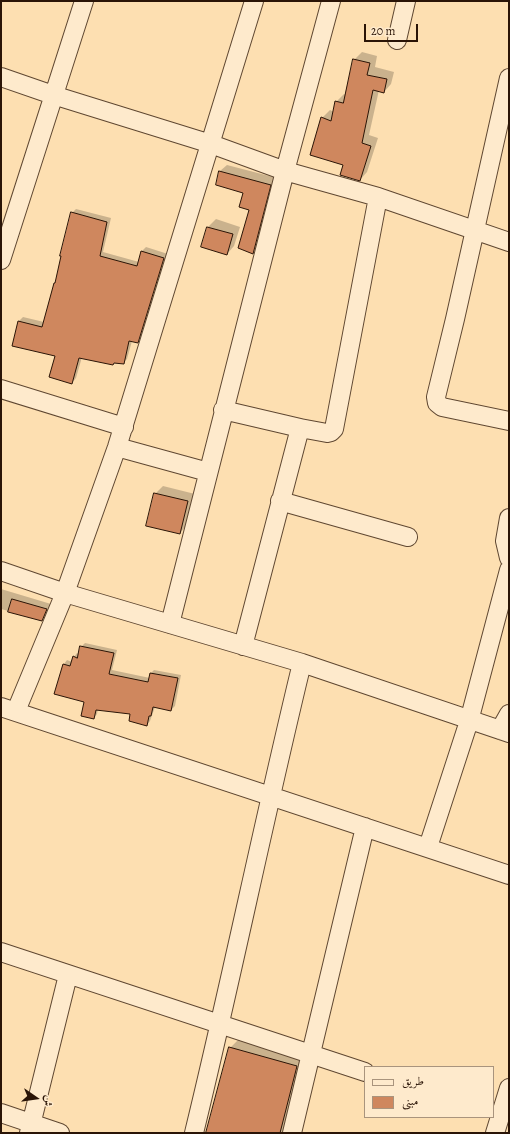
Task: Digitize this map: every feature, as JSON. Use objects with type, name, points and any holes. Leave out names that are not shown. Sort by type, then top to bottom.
[{"type":"street","points":[[1,260],[84,1]]},
{"type":"street","points":[[254,1],[124,427],[65,593],[9,709],[509,875]]},
{"type":"street","points":[[170,624],[223,410],[331,1]]},
{"type":"street","points":[[397,40],[406,1]]},
{"type":"street","points":[[1,77],[53,95],[210,144],[285,171],[378,196],[509,242]]},
{"type":"street","points":[[509,78],[502,133],[474,230],[455,319],[436,397],[437,403],[442,407],[509,421]]},
{"type":"street","points":[[223,410],[327,433],[334,429],[378,196]]},
{"type":"street","points":[[1,389],[124,427]]},
{"type":"street","points":[[243,646],[300,428]]},
{"type":"street","points":[[117,447],[208,472]]},
{"type":"street","points":[[280,502],[408,537]]},
{"type":"street","points":[[509,518],[505,541],[509,558]]},
{"type":"street","points":[[428,847],[469,721],[509,570]]},
{"type":"street","points":[[1,571],[65,593],[302,663],[505,732],[509,714]]},
{"type":"street","points":[[194,1133],[220,1025],[270,795],[302,663]]},
{"type":"street","points":[[292,1133],[365,827]]},
{"type":"street","points":[[1,952],[364,1072]]},
{"type":"street","points":[[30,1128],[68,974]]},
{"type":"street","points":[[499,1121],[509,1088]]},
{"type":"street","points":[[1,1113],[30,1128],[60,1133]]},
{"type":"building","points":[[353,59],[370,63],[367,75],[387,79],[384,93],[373,90],[362,143],[371,146],[360,181],[340,175],[343,165],[310,155],[321,117],[331,121],[335,101],[343,103]]},
{"type":"building","points":[[219,171],[271,185],[253,254],[238,248],[249,210],[239,207],[243,193],[216,185]]},
{"type":"building","points":[[71,212],[107,222],[100,256],[137,266],[141,251],[164,258],[138,343],[129,341],[124,364],[114,363],[113,365],[79,358],[72,384],[49,377],[55,356],[12,346],[18,321],[42,327],[55,283]]},
{"type":"building","points":[[207,227],[233,234],[227,255],[201,247]]},
{"type":"building","points":[[154,493],[188,501],[180,534],[146,526]]},
{"type":"building","points":[[12,599],[47,609],[42,621],[8,612]]},
{"type":"building","points":[[80,646],[114,653],[109,674],[148,682],[150,673],[178,678],[171,711],[153,707],[147,726],[129,721],[130,714],[96,710],[94,719],[81,716],[84,702],[54,694],[63,664],[70,666],[73,656],[77,658]]},
{"type":"building","points":[[229,1047],[297,1066],[280,1133],[206,1133]]}]
